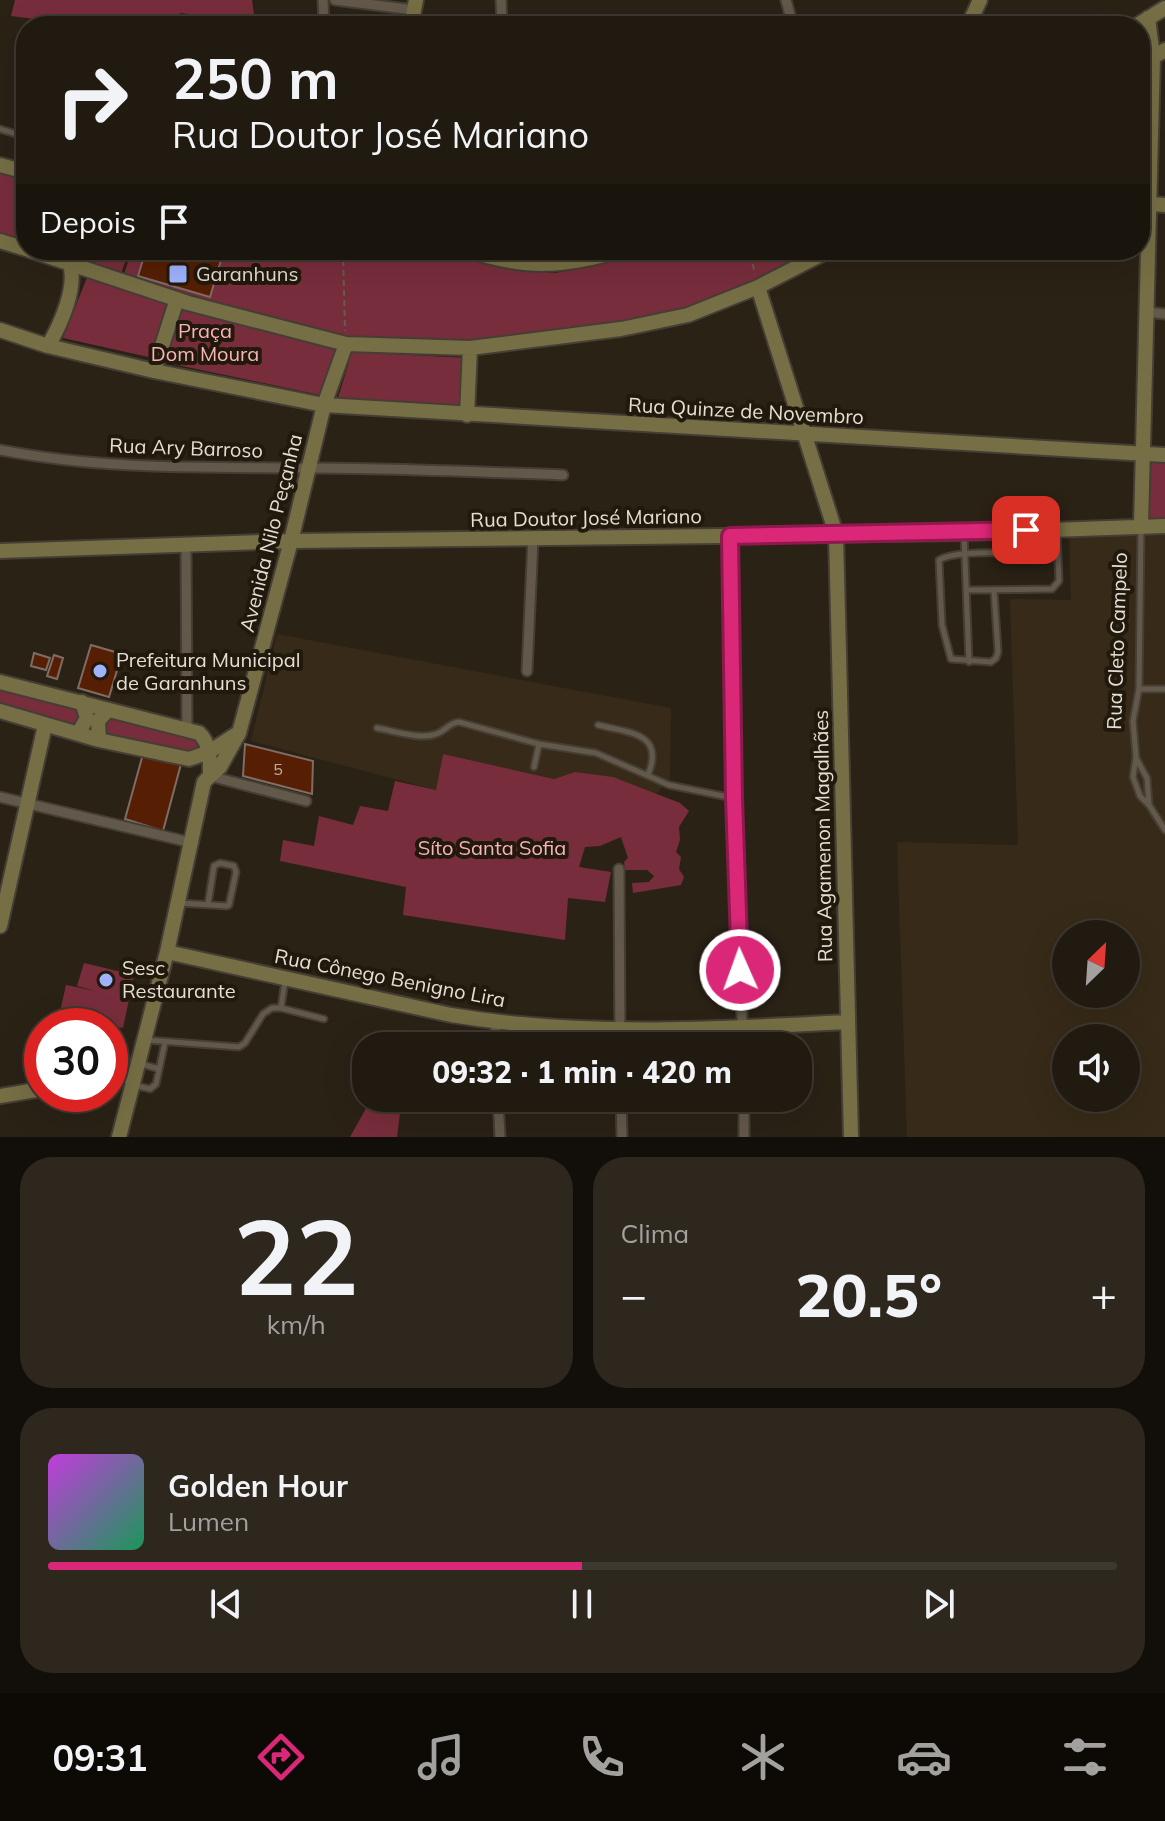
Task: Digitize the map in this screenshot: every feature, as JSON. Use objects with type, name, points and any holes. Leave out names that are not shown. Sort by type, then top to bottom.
[{"type":"main road","points":[[1150,247],[1153,57]]},
{"type":"main road","points":[[58,260],[177,299],[345,341],[470,348],[564,338],[655,323],[711,307],[757,281],[806,260]]},
{"type":"main road","points":[[524,260],[536,265],[581,260]]},
{"type":"main road","points":[[1141,526],[1149,260]]},
{"type":"main road","points":[[48,346],[56,332],[73,280],[70,264]]},
{"type":"main road","name":"Rua Agamenon Magalhães","points":[[757,281],[836,534],[851,1137]]},
{"type":"main road","points":[[154,371],[177,299]]},
{"type":"main road","name":"Rua Quinze de Novembro","points":[[0,330],[48,346],[154,371],[324,405],[1165,455]]},
{"type":"main road","name":"Avenida Nilo Peçanha","points":[[207,779],[220,767],[239,733],[324,405],[345,341]]},
{"type":"main road","points":[[467,415],[470,348]]},
{"type":"main road","name":"Rua Doutor José Mariano","points":[[4,551],[291,541],[964,533],[1165,526]]},
{"type":"main road","points":[[0,682],[202,735],[209,752],[207,779],[193,843],[119,1137]]},
{"type":"main road","points":[[78,734],[87,718],[82,702]]},
{"type":"main road","points":[[99,740],[98,721],[108,710]]},
{"type":"main road","points":[[0,711],[99,740],[189,759],[209,752],[239,733]]},
{"type":"main road","points":[[0,926],[45,725]]},
{"type":"main road","points":[[189,759],[207,779]]},
{"type":"main road","name":"Rua Cônego Benigno Lira","points":[[167,952],[451,1015],[496,1022],[620,1029],[848,1022]]},
{"type":"main road","points":[[128,1075],[135,1074]]},
{"type":"main road","points":[[0,1096],[24,1092]]},
{"type":"street","points":[[335,0],[415,5]]},
{"type":"street","points":[[1147,312],[1165,314]]},
{"type":"street","name":"Rua Ary Barroso","points":[[0,450],[78,462],[148,468],[307,468],[563,475]]},
{"type":"street","points":[[730,536],[734,798],[743,1032]]},
{"type":"street","points":[[527,671],[533,539]]},
{"type":"street","points":[[186,544],[187,730]]},
{"type":"street","points":[[207,779],[306,801]]},
{"type":"street","points":[[0,797],[193,843]]},
{"type":"street","points":[[619,869],[620,1029]]},
{"type":"street","points":[[496,1022],[496,1032]]},
{"type":"street","points":[[499,1112],[500,1137]]},
{"type":"street","points":[[621,1112],[622,1137]]},
{"type":"street","points":[[744,1112],[744,1137]]},
{"type":"lane","name":"Rua Cleto Campelo","points":[[1136,757],[1133,721],[1139,689],[1141,526]]},
{"type":"lane","points":[[966,590],[1052,589],[1057,586],[1057,529]]},
{"type":"lane","points":[[964,533],[969,662]]},
{"type":"lane","points":[[994,591],[996,658],[991,662],[955,661],[948,655],[942,625],[938,565],[943,557],[964,554],[1058,555]]},
{"type":"lane","points":[[1139,689],[1165,689]]},
{"type":"lane","points":[[377,728],[426,736],[436,735],[453,722],[459,722],[539,744],[596,753],[669,785],[734,798]]},
{"type":"lane","points":[[598,725],[634,734],[651,745],[655,752],[648,775]]},
{"type":"lane","points":[[534,767],[539,744]]},
{"type":"lane","points":[[1136,757],[1147,778],[1149,805]]},
{"type":"lane","points":[[1136,757],[1133,768],[1135,788],[1165,830]]},
{"type":"lane","points":[[179,902],[208,904],[229,905],[236,872],[234,866],[220,863],[214,866],[208,904]]},
{"type":"lane","points":[[281,1008],[285,979]]},
{"type":"lane","points":[[145,1040],[239,1047],[251,1036],[263,1014],[272,1008],[324,1019]]},
{"type":"lane","points":[[135,1074],[150,1089],[154,1087],[165,1042]]},
{"type":"lane","points":[[135,1074],[159,1069]]},
{"type":"path","points":[[343,260],[345,341]]},
{"type":"path","points":[[751,260],[757,281]]},
{"type":"shaded area","points":[[1165,531],[1165,1137],[907,1137],[897,842],[1018,845],[1010,599],[1071,600],[1069,534]]},
{"type":"shaded area","points":[[277,634],[671,708],[670,779],[656,794],[576,772],[554,779],[443,754],[436,790],[251,741]]},
{"type":"green space","points":[[15,0],[252,0],[254,16],[180,13],[179,16],[11,16]]},
{"type":"green space","points":[[0,168],[16,172],[16,241],[0,235]]},
{"type":"green space","points":[[72,260],[126,260],[120,277]]},
{"type":"green space","points":[[129,260],[478,260],[514,270],[555,273],[612,260],[794,260],[764,278],[691,308],[633,322],[517,341],[348,339],[185,298],[123,277]]},
{"type":"green space","points":[[88,275],[171,303],[153,358],[63,338]]},
{"type":"green space","name":"Praça Dom Moura","points":[[179,309],[336,348],[325,396],[163,362]]},
{"type":"green space","points":[[352,352],[467,358],[460,408],[338,398]]},
{"type":"green space","points":[[1145,457],[1165,458],[1165,523],[1147,523]]},
{"type":"green space","points":[[0,685],[81,705],[82,722],[75,725],[0,706]]},
{"type":"green space","points":[[105,715],[200,736],[206,749],[192,756],[103,733]]},
{"type":"green space","name":"Síto Santa Sofia","points":[[443,754],[554,779],[575,772],[613,777],[680,803],[689,811],[679,827],[680,840],[676,852],[681,857],[679,869],[684,877],[681,885],[633,893],[632,883],[649,882],[654,876],[647,870],[625,870],[624,862],[628,858],[621,837],[600,846],[585,847],[579,867],[611,872],[605,902],[568,898],[565,940],[403,915],[406,887],[280,861],[283,840],[314,846],[319,816],[353,825],[360,806],[388,811],[395,781],[436,790]]},
{"type":"green space","points":[[84,963],[134,975],[127,1008],[61,1008],[66,985],[96,991],[77,986]]},
{"type":"green space","points":[[364,1112],[400,1112],[397,1137],[350,1137]]},
{"type":"building","name":"Garanhuns","points":[[143,260],[221,260],[210,297],[138,276]]},
{"type":"building","name":"Prefeitura Municipal de Garanhuns","points":[[91,645],[122,654],[109,697],[78,688]]},
{"type":"building","points":[[34,653],[50,658],[46,670],[31,666]]},
{"type":"building","points":[[54,655],[63,658],[57,679],[47,676]]},
{"type":"building","points":[[245,744],[313,761],[312,794],[243,776]]},
{"type":"building","points":[[143,754],[181,764],[163,831],[125,819]]},
{"type":"place","name":"Garanhuns","points":[[178,274]]},
{"type":"place","name":"Prefeitura Municipal de Garanhuns","points":[[100,671]]},
{"type":"place","name":"Sesc Restaurante","points":[[106,980]]},
{"type":"route","points":[[740,970],[730,536],[1026,530]]}]
